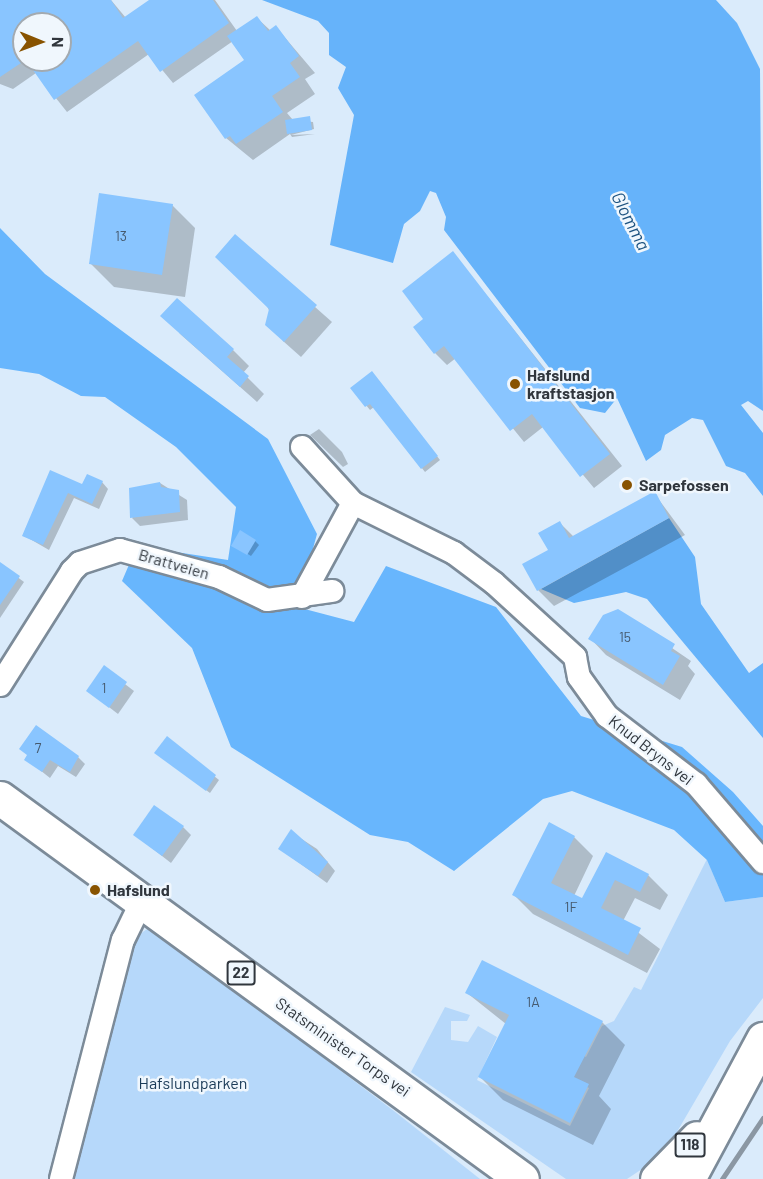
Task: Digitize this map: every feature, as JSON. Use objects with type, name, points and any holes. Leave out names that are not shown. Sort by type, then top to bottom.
[{"type":"main road","name":"Statsminister Torps vei","points":[[0,798],[483,1146],[522,1179]]},
{"type":"main road","name":"118","points":[[688,1179],[763,1039]]},
{"type":"main road","name":"118","points":[[657,1179],[724,1111]]},
{"type":"main road","name":"Statsminister Torps vei","points":[[483,1146],[546,1179]]},
{"type":"street","points":[[302,447],[353,503],[303,597]]},
{"type":"street","name":"Knud Bryns vei","points":[[353,503],[454,553],[575,657],[579,677],[607,716],[696,784],[763,862]]},
{"type":"street","name":"Brattveien","points":[[0,685],[66,580],[91,558],[120,550],[219,578],[267,600],[303,597],[332,591]]},
{"type":"street","points":[[61,1179],[123,940],[143,899]]},
{"type":"green space","points":[[707,859],[725,902],[763,897],[763,998],[730,1041],[674,1137],[642,1169],[627,1179],[566,1179],[411,1072],[445,1007],[470,1015],[467,1021],[451,1021],[451,1040],[468,1042],[478,1026],[497,1037],[477,1080],[570,1126],[589,1088],[556,1071],[567,1048],[586,1057],[602,1026],[614,1021],[634,987],[641,990]]},
{"type":"green space","name":"Hafslundparken","points":[[150,927],[394,1111],[480,1179],[69,1179],[130,941]]},
{"type":"shaded area","points":[[0,228],[45,274],[268,439],[317,534],[297,607],[354,622],[386,566],[496,607],[581,716],[682,747],[733,792],[763,826],[763,897],[725,902],[707,860],[674,830],[572,791],[543,799],[454,871],[408,842],[370,835],[231,747],[192,648],[122,581],[137,546],[228,560],[236,507],[176,447],[105,397],[81,396],[39,374],[0,368]]},
{"type":"water","name":"Glomma","points":[[262,0],[716,0],[737,23],[760,69],[763,411],[748,401],[741,405],[763,433],[763,496],[745,473],[726,466],[703,420],[692,418],[665,435],[661,450],[646,461],[617,398],[605,413],[580,408],[444,230],[446,217],[436,193],[430,191],[420,211],[404,224],[393,263],[330,245],[354,115],[338,88],[346,67],[329,55],[329,33],[318,21]]},
{"type":"water","points":[[669,518],[695,557],[701,604],[749,673],[763,663],[763,738],[647,599],[626,592],[574,603],[541,589]]},
{"type":"building","points":[[0,0],[111,0],[123,18],[149,0],[213,0],[229,23],[160,72],[138,41],[54,100],[34,72],[72,72],[72,12],[12,12],[12,69],[0,77]]},
{"type":"building","points":[[257,16],[268,31],[276,25],[299,56],[290,63],[300,77],[272,96],[283,112],[236,144],[230,136],[225,139],[194,95],[244,60],[227,36]]},
{"type":"building","points":[[310,116],[312,130],[287,134],[285,120]]},
{"type":"building","points":[[99,193],[173,204],[162,275],[89,264]]},
{"type":"building","points":[[235,234],[317,305],[284,342],[265,325],[269,309],[215,257]]},
{"type":"building","name":"Hafslund kraftstasjon","points":[[453,251],[610,454],[580,477],[532,414],[510,431],[444,346],[434,354],[413,327],[423,319],[402,291]]},
{"type":"building","points":[[177,298],[234,349],[227,357],[249,376],[240,387],[160,316]]},
{"type":"building","points":[[372,371],[438,456],[421,469],[370,404],[365,407],[350,388]]},
{"type":"building","points":[[50,470],[82,484],[87,474],[103,481],[92,504],[68,493],[43,545],[22,536]]},
{"type":"building","points":[[160,482],[161,487],[179,490],[180,512],[130,518],[129,488]]},
{"type":"building","points":[[655,491],[669,518],[537,591],[522,564],[548,550],[538,533],[560,521],[569,538]]},
{"type":"building","points":[[240,530],[256,540],[247,555],[231,546]]},
{"type":"building","points":[[0,562],[20,576],[0,605]]},
{"type":"building","points":[[618,609],[675,644],[671,651],[680,656],[663,685],[588,639],[603,615]]},
{"type":"building","points":[[104,665],[127,682],[109,708],[86,691]]},
{"type":"building","points":[[36,725],[79,756],[70,772],[50,760],[42,772],[24,760],[27,755],[19,749]]},
{"type":"building","points":[[167,736],[216,775],[206,791],[154,753]]},
{"type":"building","points":[[154,805],[184,826],[162,856],[133,835]]},
{"type":"building","points":[[549,822],[575,836],[551,883],[582,898],[606,852],[649,874],[640,892],[615,880],[601,908],[641,928],[628,955],[512,895]]},
{"type":"building","points":[[291,829],[328,862],[318,876],[278,849]]},
{"type":"building","points":[[482,960],[603,1021],[574,1077],[589,1084],[570,1123],[478,1077],[509,1015],[465,993]]},
{"type":"railway","points":[[722,1179],[763,1118]]},
{"type":"place","name":"Hafslund kraftstasjon","points":[[515,384]]},
{"type":"place","name":"Sarpefossen","points":[[627,485]]},
{"type":"place","name":"Hafslund","points":[[95,890]]}]
